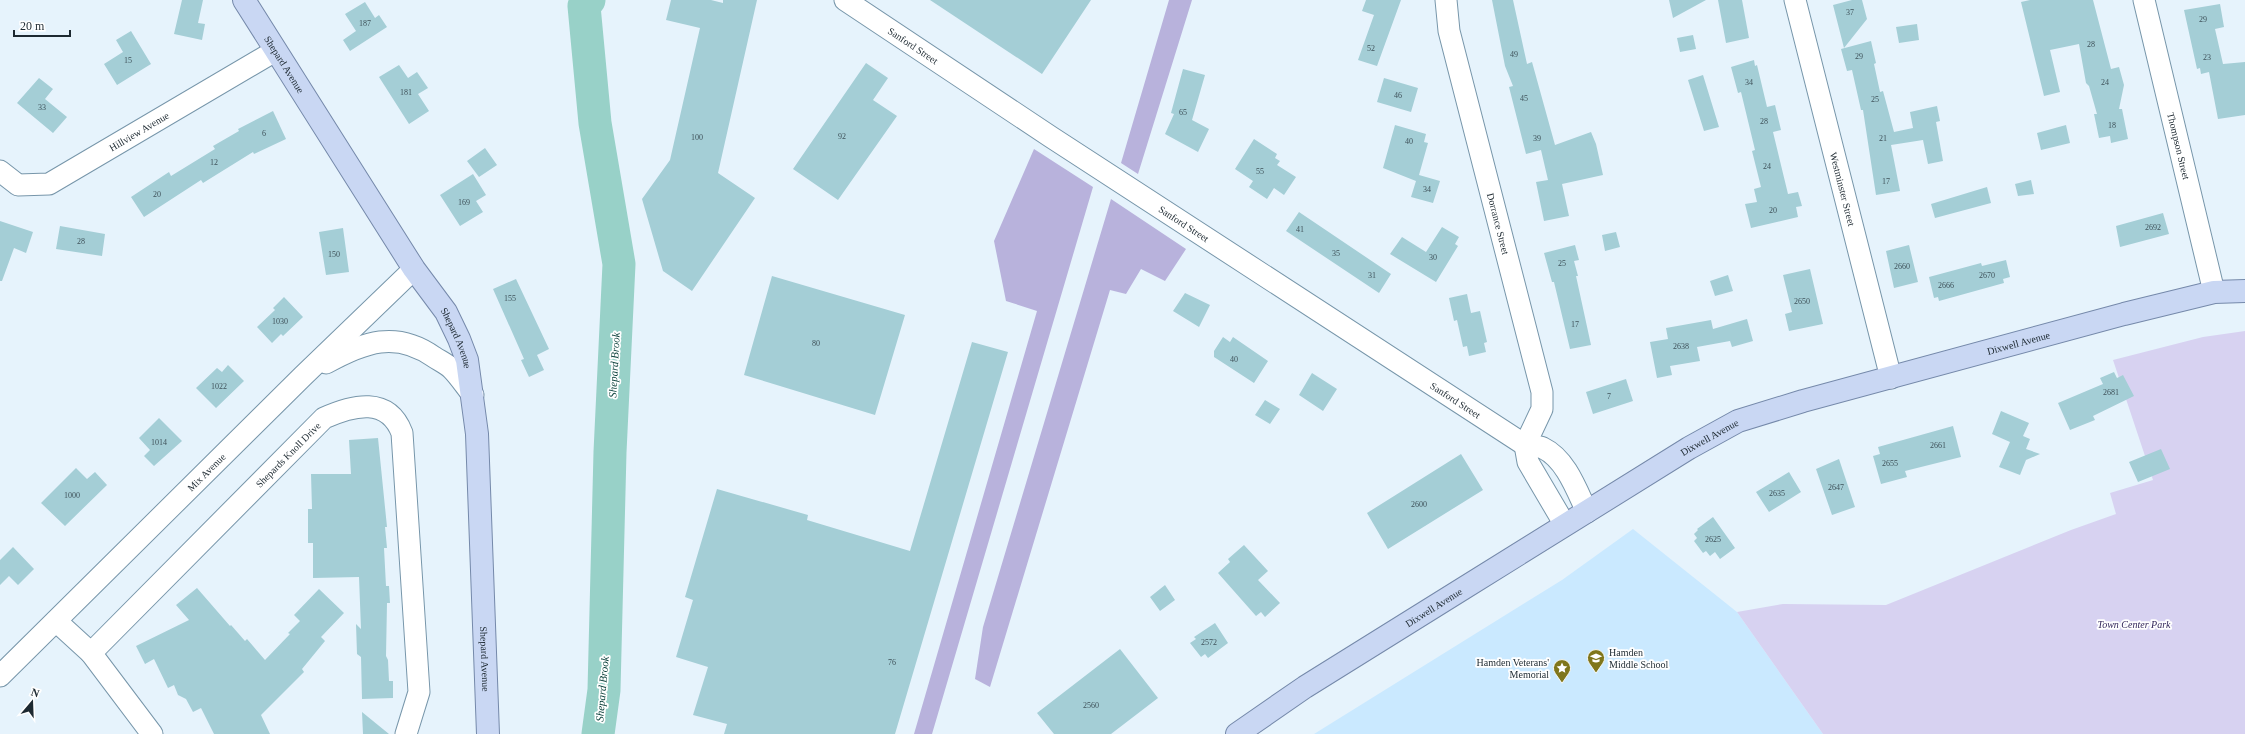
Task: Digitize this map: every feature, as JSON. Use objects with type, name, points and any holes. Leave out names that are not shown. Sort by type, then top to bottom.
[{"type":"main road","name":"Shepard Avenue","points":[[244,0],[414,269],[446,312],[460,339],[467,360],[477,434],[488,734]]},
{"type":"main road","name":"Dixwell Avenue","points":[[1237,734],[1305,687],[1689,448],[1738,421],[2124,314],[2214,292],[2245,291]]},
{"type":"street","name":"Sanford Street","points":[[845,0],[1051,137],[1525,445],[1542,448],[1552,454],[1572,480],[1587,512]]},
{"type":"street","name":"Dorrance Street","points":[[1446,0],[1449,31],[1542,392],[1542,409],[1525,445]]},
{"type":"street","name":"Westminster Street","points":[[1794,0],[1891,378]]},
{"type":"street","name":"Thompson Street","points":[[2144,0],[2214,292]]},
{"type":"street","name":"Hillview Avenue","points":[[0,171],[18,185],[49,184],[275,51]]},
{"type":"street","name":"Mix Avenue","points":[[0,676],[303,376],[414,269]]},
{"type":"street","points":[[303,376],[348,351],[378,341],[400,342],[423,349],[452,369],[473,396]]},
{"type":"street","name":"Shepards Knoll Drive","points":[[91,653],[324,418],[348,408],[368,406],[389,414],[398,422],[402,433],[419,692],[406,734]]},
{"type":"street","points":[[1525,445],[1528,462],[1565,525]]},
{"type":"street","points":[[56,621],[91,653],[152,734]]},
{"type":"shaded area","points":[[1169,0],[1192,0],[1138,174],[1121,163]]},
{"type":"shaded area","points":[[1034,149],[1093,187],[932,734],[914,734],[1037,311],[1006,301],[994,241]]},
{"type":"shaded area","points":[[1111,199],[1186,249],[1165,281],[1141,269],[1126,294],[1110,290],[990,687],[975,679],[983,627]]},
{"type":"shaded area","name":"Hamden Middle School","points":[[1633,529],[1737,612],[1823,734],[1314,734],[1562,580]]},
{"type":"green space","name":"Town Center Park","points":[[2245,331],[2245,734],[1823,734],[1737,612],[1783,604],[1886,605],[2071,530],[2116,514],[2110,493],[2153,480],[2113,360],[2203,337]]},
{"type":"building","points":[[182,0],[203,0],[198,23],[205,24],[202,40],[174,34]]},
{"type":"building","points":[[671,0],[711,0],[723,3],[723,0],[757,0],[718,173],[755,198],[692,291],[663,271],[642,199],[670,160],[700,28],[666,20]]},
{"type":"building","points":[[930,0],[1091,0],[1042,74]]},
{"type":"building","points":[[1366,0],[1401,0],[1377,66],[1358,60],[1374,15],[1362,11]]},
{"type":"building","points":[[1492,0],[1513,0],[1527,64],[1532,62],[1555,145],[1591,132],[1596,144],[1603,175],[1562,184],[1569,216],[1544,221],[1536,182],[1548,180],[1541,150],[1526,154],[1509,87],[1513,86],[1505,66]]},
{"type":"building","points":[[1669,0],[1706,0],[1673,18]]},
{"type":"building","points":[[1718,0],[1742,0],[1749,38],[1726,43]]},
{"type":"building","points":[[1852,0],[1862,0],[1867,19],[1844,48],[1833,5]]},
{"type":"building","points":[[2030,0],[2093,0],[2111,69],[2119,67],[2124,85],[2119,109],[2122,109],[2128,139],[2111,143],[2110,136],[2099,138],[2094,114],[2097,114],[2089,86],[2086,83],[2079,44],[2050,50],[2060,92],[2044,96],[2021,2]]},
{"type":"building","points":[[365,2],[375,18],[379,15],[387,27],[350,51],[343,40],[356,31],[345,14]]},
{"type":"building","points":[[2220,4],[2224,27],[2215,29],[2223,64],[2245,62],[2245,115],[2218,119],[2209,72],[2201,74],[2200,68],[2197,69],[2184,10]]},
{"type":"building","points":[[1917,24],[1919,40],[1899,43],[1896,27]]},
{"type":"building","points":[[131,31],[151,64],[117,85],[104,64],[123,52],[116,40]]},
{"type":"building","points":[[1693,35],[1696,49],[1680,52],[1677,38]]},
{"type":"building","points":[[1871,41],[1880,92],[1883,91],[1894,132],[1913,128],[1910,112],[1937,106],[1940,121],[1936,122],[1943,161],[1928,164],[1923,140],[1891,145],[1900,191],[1876,195],[1863,110],[1861,110],[1852,70],[1847,71],[1841,49]]},
{"type":"building","points":[[1754,60],[1755,66],[1757,65],[1767,107],[1775,105],[1781,130],[1773,132],[1788,194],[1798,192],[1802,206],[1796,207],[1798,217],[1751,228],[1745,204],[1757,202],[1754,189],[1761,187],[1752,151],[1755,150],[1741,92],[1738,93],[1731,67]]},
{"type":"building","points":[[866,63],[888,78],[873,100],[897,116],[838,200],[793,169]]},
{"type":"building","points":[[399,65],[408,78],[417,72],[428,88],[418,94],[429,111],[409,124],[379,77]]},
{"type":"building","points":[[1183,69],[1205,75],[1192,120],[1209,129],[1198,152],[1165,134],[1174,114],[1171,113]]},
{"type":"building","points":[[1703,75],[1719,127],[1704,131],[1688,80]]},
{"type":"building","points":[[39,78],[53,89],[45,99],[67,117],[53,133],[17,103]]},
{"type":"building","points":[[1384,78],[1418,88],[1411,112],[1377,102]]},
{"type":"building","points":[[273,111],[286,139],[254,154],[253,152],[203,183],[201,180],[144,217],[131,197],[169,172],[171,176],[215,149],[213,146],[239,131],[238,129]]},
{"type":"building","points":[[1395,125],[1426,134],[1424,142],[1428,143],[1419,175],[1440,181],[1433,203],[1411,197],[1416,181],[1383,168]]},
{"type":"building","points":[[2066,125],[2070,143],[2041,150],[2037,133]]},
{"type":"building","points":[[1254,139],[1277,154],[1275,158],[1280,161],[1277,165],[1296,177],[1284,195],[1274,188],[1267,199],[1249,187],[1253,181],[1235,169]]},
{"type":"building","points":[[485,148],[497,165],[479,177],[467,161]]},
{"type":"building","points":[[473,174],[486,195],[476,201],[483,212],[460,226],[440,195]]},
{"type":"building","points":[[2031,180],[2034,194],[2018,196],[2015,184]]},
{"type":"building","points":[[1987,187],[1991,203],[1935,218],[1931,204]]},
{"type":"building","points":[[1299,212],[1391,274],[1379,293],[1286,231]]},
{"type":"building","points":[[2163,213],[2169,234],[2120,247],[2116,226]]},
{"type":"building","points":[[0,221],[33,232],[26,253],[14,248],[2,281],[0,281]]},
{"type":"building","points":[[60,226],[105,234],[102,256],[56,249]]},
{"type":"building","points":[[1442,227],[1459,237],[1455,244],[1458,246],[1436,282],[1390,254],[1402,237],[1426,252]]},
{"type":"building","points":[[343,228],[349,272],[326,275],[319,232]]},
{"type":"building","points":[[1616,232],[1620,247],[1605,251],[1602,235]]},
{"type":"building","points":[[1575,245],[1579,260],[1574,261],[1578,276],[1576,276],[1591,345],[1570,349],[1554,282],[1552,282],[1544,253]]},
{"type":"building","points":[[1909,245],[1918,282],[1894,288],[1886,251]]},
{"type":"building","points":[[2006,260],[2010,277],[2003,279],[2004,283],[1939,301],[1938,297],[1934,298],[1929,277],[1981,263],[1982,266]]},
{"type":"building","points":[[1810,269],[1823,324],[1789,331],[1785,314],[1792,312],[1783,275]]},
{"type":"building","points":[[1728,275],[1733,291],[1715,296],[1710,281]]},
{"type":"building","points":[[772,276],[905,315],[875,415],[744,375]]},
{"type":"building","points":[[516,279],[549,349],[537,355],[544,370],[529,377],[521,360],[524,359],[493,289]]},
{"type":"building","points":[[1185,293],[1210,305],[1199,327],[1173,311]]},
{"type":"building","points":[[1467,294],[1471,313],[1480,311],[1487,342],[1484,343],[1486,352],[1469,356],[1467,346],[1463,347],[1457,320],[1454,321],[1449,298]]},
{"type":"building","points":[[284,297],[303,317],[283,336],[281,334],[272,343],[257,327],[275,310],[273,308]]},
{"type":"building","points":[[1747,319],[1753,341],[1732,347],[1730,341],[1697,347],[1700,361],[1670,366],[1672,375],[1657,378],[1650,342],[1668,339],[1666,328],[1711,320],[1713,329]]},
{"type":"building","points":[[1223,337],[1230,342],[1233,337],[1268,361],[1254,383],[1214,357],[1214,351]]},
{"type":"building","points":[[972,342],[1008,352],[895,734],[724,734],[727,724],[693,715],[708,667],[676,657],[693,600],[685,597],[717,489],[808,515],[807,520],[910,551]]},
{"type":"building","points":[[228,365],[244,381],[216,408],[196,388],[217,368],[222,372]]},
{"type":"building","points":[[2114,372],[2117,378],[2123,375],[2134,396],[2093,416],[2095,420],[2070,430],[2058,403],[2103,384],[2100,378]]},
{"type":"building","points":[[1312,373],[1337,389],[1323,411],[1299,395]]},
{"type":"building","points":[[1626,379],[1633,401],[1593,414],[1586,392]]},
{"type":"building","points":[[1265,400],[1280,409],[1270,424],[1255,415]]},
{"type":"building","points":[[2001,411],[2029,423],[2023,436],[2030,439],[2026,449],[2040,454],[2026,460],[2020,475],[1999,467],[2010,442],[1992,434]]},
{"type":"building","points":[[159,418],[182,441],[154,466],[144,456],[150,450],[139,438]]},
{"type":"building","points":[[1953,426],[1961,457],[1905,471],[1907,477],[1881,484],[1873,456],[1880,454],[1878,447]]},
{"type":"building","points":[[378,438],[387,527],[385,527],[387,548],[384,548],[386,586],[389,586],[390,603],[387,603],[386,656],[388,660],[389,681],[393,681],[393,698],[362,699],[361,657],[357,654],[356,624],[361,629],[359,577],[313,578],[313,543],[308,543],[308,509],[312,509],[311,474],[351,474],[349,440]]},
{"type":"building","points":[[2161,449],[2170,469],[2138,482],[2129,462]]},
{"type":"building","points":[[1461,454],[1483,490],[1388,549],[1367,513]]},
{"type":"building","points":[[1839,459],[1855,507],[1832,515],[1816,469]]},
{"type":"building","points":[[76,468],[87,479],[95,472],[107,485],[65,526],[41,503]]},
{"type":"building","points":[[1789,472],[1801,492],[1769,512],[1756,492]]},
{"type":"building","points":[[1713,517],[1735,548],[1720,559],[1715,552],[1710,556],[1706,551],[1703,553],[1694,541],[1697,538],[1694,534],[1698,530],[1697,529]]},
{"type":"building","points":[[1244,545],[1268,571],[1258,580],[1280,603],[1265,617],[1261,612],[1256,616],[1218,573],[1230,562],[1228,559]]},
{"type":"building","points":[[13,547],[34,569],[18,585],[9,576],[0,585],[0,560]]},
{"type":"building","points":[[1165,585],[1175,600],[1160,611],[1150,597]]},
{"type":"building","points":[[197,588],[230,626],[231,625],[245,641],[247,639],[265,660],[290,634],[288,633],[300,621],[294,615],[319,589],[344,613],[321,637],[325,641],[302,669],[304,672],[261,715],[270,734],[214,734],[201,708],[193,712],[186,699],[178,695],[174,685],[168,688],[154,659],[145,664],[136,646],[189,620],[176,605]]},
{"type":"building","points":[[1215,623],[1228,643],[1208,658],[1205,654],[1201,657],[1190,643],[1196,639],[1194,637]]},
{"type":"building","points":[[1120,649],[1158,698],[1111,734],[1054,734],[1037,713]]},
{"type":"building","points":[[362,712],[389,734],[363,734]]},
{"type":"waterway","name":"Shepard Brook","points":[[589,0],[584,6],[595,123],[619,264],[610,452],[604,690],[598,734]]},
{"type":"place","name":"Hamden Middle School","points":[[1596,673]]},
{"type":"place","name":"Hamden Veterans' Memorial","points":[[1562,683]]}]
